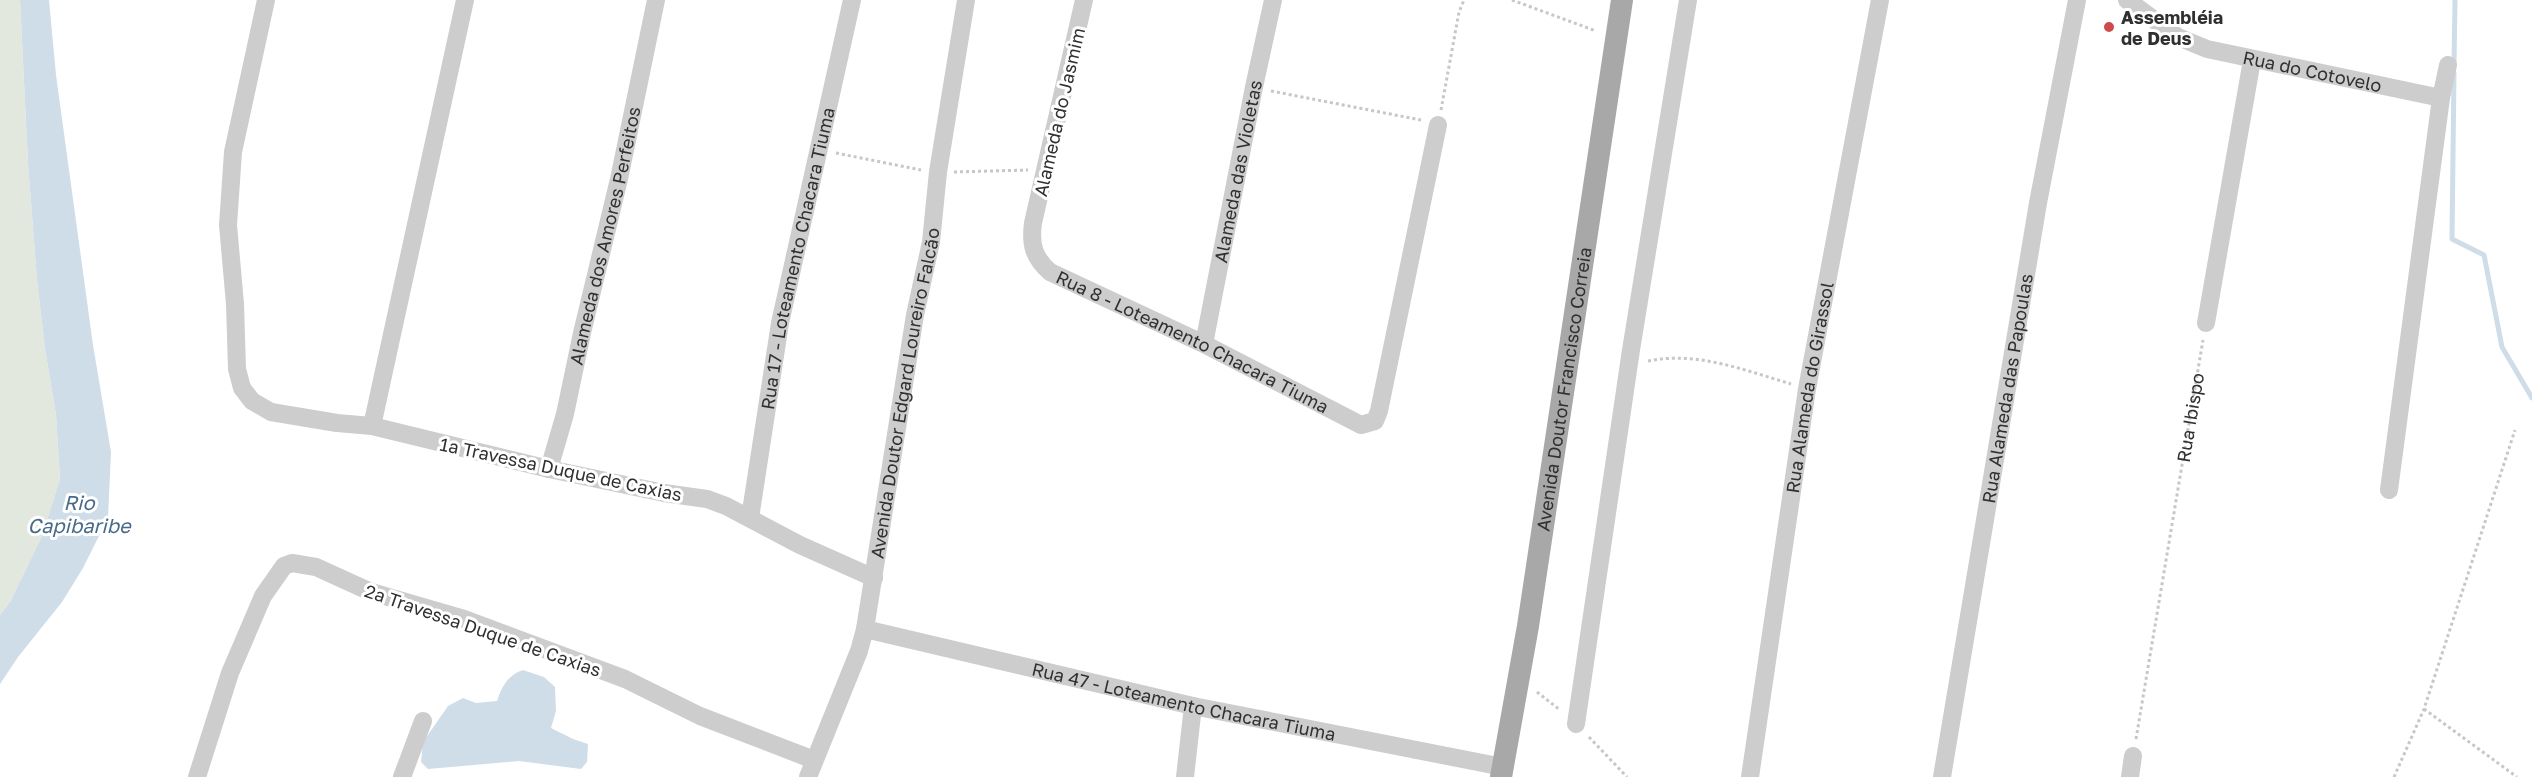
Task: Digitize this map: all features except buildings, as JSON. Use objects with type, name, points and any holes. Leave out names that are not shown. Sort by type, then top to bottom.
[{"type":"main road","name":"Avenida Doutor Francisco Correia","points":[[1502,772],[1528,626],[1622,0]]},
{"type":"street","name":"1ª Travessa Duque de Caxias","points":[[266,0],[233,152],[228,225],[235,304],[237,369],[242,388],[252,401],[271,412],[337,423],[372,426],[549,469],[664,493],[707,499],[750,518],[800,545],[874,578]]},
{"type":"street","points":[[372,426],[465,0]]},
{"type":"street","name":"Alameda dos Amores Perfeitos","points":[[549,469],[565,414],[619,179],[656,0]]},
{"type":"street","name":"Rua 17 - Loteamento Chacara Tiuma","points":[[750,518],[780,323],[852,0]]},
{"type":"street","name":"Avenida Doutor Edgard Loureiro Falcão","points":[[811,769],[859,651],[865,629],[915,315],[932,242],[938,172],[966,0]]},
{"type":"street","name":"Alameda do Jasmim","points":[[1033,224],[1084,0]]},
{"type":"street","name":"Alameda das Violetas","points":[[1204,344],[1273,0]]},
{"type":"street","points":[[1576,724],[1629,365],[1688,0]]},
{"type":"street","name":"Rua Alameda do Girassol","points":[[1750,777],[1807,389],[1880,0]]},
{"type":"street","name":"Rua Alameda das Papoulas","points":[[1942,777],[2038,203],[2077,0]]},
{"type":"street","name":"Rua do Cotovelo","points":[[2127,0],[2191,44],[2252,60],[2441,98]]},
{"type":"street","points":[[2206,323],[2252,60]]},
{"type":"street","points":[[2389,490],[2441,98],[2448,65]]},
{"type":"street","name":"Rua 8 - Loteamento Chacara Tiuma","points":[[1033,224],[1034,251],[1050,272],[1204,344],[1357,424],[1371,424],[1379,411],[1438,125]]},
{"type":"street","name":"2ª Travessa Duque de Caxias","points":[[197,777],[230,673],[263,596],[284,566],[292,563],[301,563],[371,592],[464,619],[625,679],[811,769]]},
{"type":"street","name":"Rua 47 - Loteamento Chacara Tiuma","points":[[865,629],[1193,706],[1502,772]]},
{"type":"street","points":[[1185,777],[1193,706]]},
{"type":"street","points":[[402,777],[423,721]]},
{"type":"street","points":[[2130,777],[2133,756]]},
{"type":"path","points":[[1254,87],[1438,125],[1459,12],[1464,0]]},
{"type":"path","points":[[1512,0],[1615,38]]},
{"type":"path","name":"Rua Ibispo","points":[[2133,756],[2206,323]]},
{"type":"path","points":[[1629,365],[1656,359],[1698,359],[1717,362],[1807,389]]},
{"type":"path","points":[[2394,777],[2424,709],[2515,430]]},
{"type":"path","points":[[2424,709],[2517,777]]},
{"type":"shaded area","points":[[0,0],[20,0],[28,164],[37,280],[56,415],[60,479],[42,536],[10,602],[0,615]]},
{"type":"water","name":"Rio Capibaribe","points":[[20,0],[49,0],[56,75],[93,345],[111,452],[108,518],[83,568],[62,602],[18,657],[0,684],[0,615],[10,602],[42,536],[60,479],[56,415],[37,280],[28,164]]},
{"type":"water","points":[[523,670],[544,677],[555,687],[556,711],[551,728],[588,744],[587,762],[581,769],[519,761],[428,769],[421,762],[423,742],[448,706],[463,698],[476,703],[497,701],[506,682]]},
{"type":"waterway","points":[[2454,64],[2455,0]]},
{"type":"waterway","points":[[2454,73],[2452,239],[2484,255],[2502,347],[2532,398]]},
{"type":"place","name":"Assembléia de Deus","points":[[2109,27]]}]
